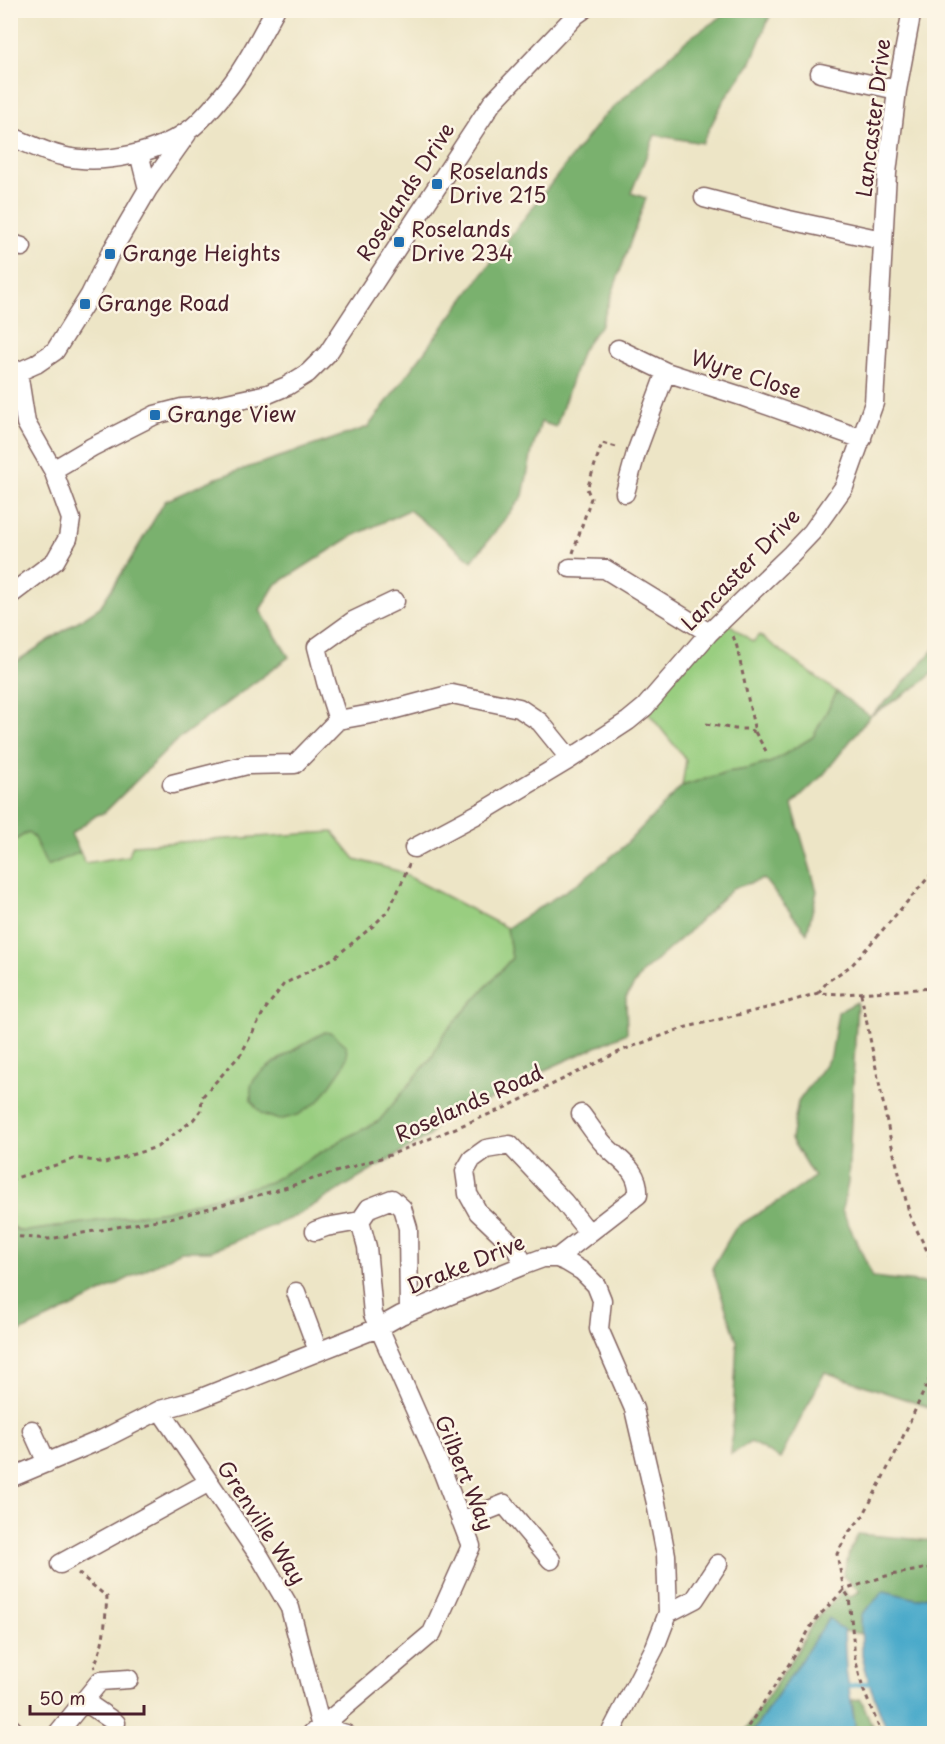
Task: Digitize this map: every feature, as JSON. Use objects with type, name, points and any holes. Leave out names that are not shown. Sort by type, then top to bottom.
[{"type":"street","points":[[10,595],[56,561],[68,538],[71,519],[53,470],[26,423],[14,371],[36,364],[54,351],[90,295],[110,254],[148,189],[192,128],[231,84],[275,10]]},
{"type":"street","name":"Roselands Drive","points":[[53,470],[155,415],[182,408],[213,406],[268,394],[308,373],[328,353],[492,103],[583,10]]},
{"type":"street","name":"Lancaster Drive","points":[[414,848],[485,810],[570,759],[628,721],[645,707],[715,627],[812,532],[844,487],[874,404],[887,173],[897,90],[912,10]]},
{"type":"street","points":[[820,73],[897,90]]},
{"type":"street","points":[[10,135],[63,157],[100,160],[139,153],[164,144],[192,128]]},
{"type":"street","points":[[139,153],[148,189]]},
{"type":"street","points":[[704,198],[789,220],[882,240]]},
{"type":"street","name":"Wyre Close","points":[[618,349],[666,372],[862,439]]},
{"type":"street","points":[[624,493],[666,372]]},
{"type":"street","points":[[570,568],[605,569],[715,627]]},
{"type":"street","points":[[338,720],[317,647],[353,621],[394,601]]},
{"type":"street","points":[[172,784],[247,765],[295,764],[338,720],[388,711],[452,694],[519,708],[540,722],[570,759]]},
{"type":"street","points":[[557,1258],[638,1195],[639,1183],[628,1166],[602,1143],[581,1114]]},
{"type":"street","points":[[524,1265],[515,1246],[478,1212],[468,1194],[465,1171],[472,1159],[486,1149],[510,1145],[564,1202],[589,1233]]},
{"type":"street","points":[[315,1231],[360,1221],[369,1208],[392,1199],[402,1208],[408,1228],[409,1312]]},
{"type":"street","name":"Gilbert Way","points":[[316,1730],[432,1633],[471,1546],[443,1473],[372,1314],[367,1247],[360,1221]]},
{"type":"street","name":"Drake Drive","points":[[10,1478],[103,1439],[160,1410],[196,1400],[378,1328],[409,1312],[524,1265],[543,1258],[557,1258],[567,1262],[582,1271],[596,1285],[602,1300],[599,1329],[634,1409],[657,1503],[666,1555],[668,1613],[655,1647],[610,1734]]},
{"type":"street","points":[[296,1292],[318,1351]]},
{"type":"street","name":"Grenville Way","points":[[160,1410],[260,1557],[290,1608],[316,1730]]},
{"type":"street","points":[[32,1430],[47,1463]]},
{"type":"street","points":[[60,1564],[209,1482]]},
{"type":"street","points":[[461,1521],[504,1504],[551,1560]]},
{"type":"street","points":[[668,1613],[695,1599],[718,1564]]},
{"type":"street","points":[[57,1734],[100,1681],[129,1679]]},
{"type":"street","points":[[84,1701],[116,1723]]},
{"type":"street","points":[[11,1728],[17,1734]]},
{"type":"street","points":[[316,1730],[346,1734]]},
{"type":"path","points":[[570,568],[591,498],[587,489],[602,443],[636,453]]},
{"type":"path","points":[[715,627],[733,634],[755,732],[766,751]]},
{"type":"path","points":[[706,723],[755,732]]},
{"type":"path","points":[[10,1180],[77,1158],[105,1163],[157,1147],[193,1120],[201,1110],[202,1097],[241,1054],[264,1011],[284,984],[334,958],[388,911],[400,887],[414,848]]},
{"type":"path","points":[[818,993],[828,981],[852,965],[934,871]]},
{"type":"path","name":"Roselands Road","points":[[10,1236],[49,1239],[169,1218],[281,1189],[390,1155],[504,1108],[633,1046],[683,1028],[818,993],[861,994],[934,988]]},
{"type":"path","points":[[861,994],[891,1142],[910,1216],[934,1265]]},
{"type":"path","points":[[882,1734],[863,1689],[855,1658],[849,1597],[844,1590],[837,1554],[848,1533],[863,1516],[895,1454],[934,1369]]},
{"type":"path","points":[[80,1553],[78,1572],[107,1597],[100,1654],[94,1665],[100,1681]]},
{"type":"path","points":[[743,1734],[795,1655],[814,1621],[844,1590],[886,1576],[934,1567]]},
{"type":"green space","points":[[730,11],[772,11],[751,62],[724,100],[702,143],[655,135],[631,193],[646,198],[601,325],[582,350],[556,427],[541,422],[532,451],[523,496],[472,561],[409,510],[351,537],[275,585],[260,610],[289,657],[177,740],[104,813],[97,815],[71,834],[80,852],[47,866],[33,836],[28,832],[11,843],[11,665],[100,607],[165,501],[214,479],[368,427],[601,119],[688,39]]},
{"type":"green space","points":[[724,620],[753,642],[759,635],[837,692],[813,737],[772,762],[727,772],[682,786],[686,760],[646,710]]},
{"type":"green space","points":[[934,649],[934,672],[919,685],[870,716],[894,694]]},
{"type":"green space","points":[[837,692],[870,716],[824,774],[792,805],[817,891],[807,933],[764,879],[733,888],[642,973],[626,997],[627,1033],[545,1070],[468,1110],[441,1120],[429,1136],[296,1216],[211,1251],[181,1251],[11,1336],[11,1227],[19,1231],[28,1231],[166,1211],[270,1182],[379,1121],[432,1057],[443,1035],[512,958],[507,928],[578,883],[622,848],[682,786],[727,772],[772,762],[813,737]]},
{"type":"green space","points":[[28,831],[63,859],[80,852],[85,863],[128,856],[133,845],[333,832],[355,859],[398,871],[507,928],[512,958],[443,1035],[432,1057],[379,1121],[270,1182],[166,1211],[22,1232],[11,1225],[10,843]]},
{"type":"green space","points":[[857,1002],[848,1183],[842,1210],[873,1277],[934,1284],[934,1409],[825,1372],[780,1459],[751,1442],[731,1454],[737,1341],[712,1268],[736,1227],[814,1177],[791,1139],[798,1102],[831,1056],[838,1012]]},
{"type":"green space","points":[[325,1032],[332,1033],[346,1045],[347,1057],[343,1067],[320,1100],[298,1115],[279,1120],[262,1114],[251,1101],[251,1085],[256,1077],[286,1055]]},
{"type":"green space","points":[[858,1534],[934,1541],[934,1594],[917,1599],[884,1591],[861,1615],[862,1634],[844,1631],[830,1619],[752,1733],[743,1734],[795,1655],[814,1621],[844,1590],[849,1597],[860,1591],[843,1576],[849,1553]]},
{"type":"green space","points":[[861,1699],[875,1733],[853,1733],[855,1726],[852,1700]]},
{"type":"water","points":[[884,1591],[917,1599],[934,1594],[934,1733],[888,1733],[869,1683],[862,1655],[861,1615]]},
{"type":"water","points":[[829,1618],[844,1631],[846,1670],[855,1726],[853,1733],[752,1733]]},
{"type":"waterway","points":[[850,1686],[869,1683]]},
{"type":"place","name":"Roselands Drive 215","points":[[437,184]]},
{"type":"place","name":"Roselands Drive 234","points":[[399,242]]},
{"type":"place","name":"Grange Heights","points":[[110,254]]},
{"type":"place","name":"Grange Road","points":[[85,304]]},
{"type":"place","name":"Grange View","points":[[155,415]]}]
